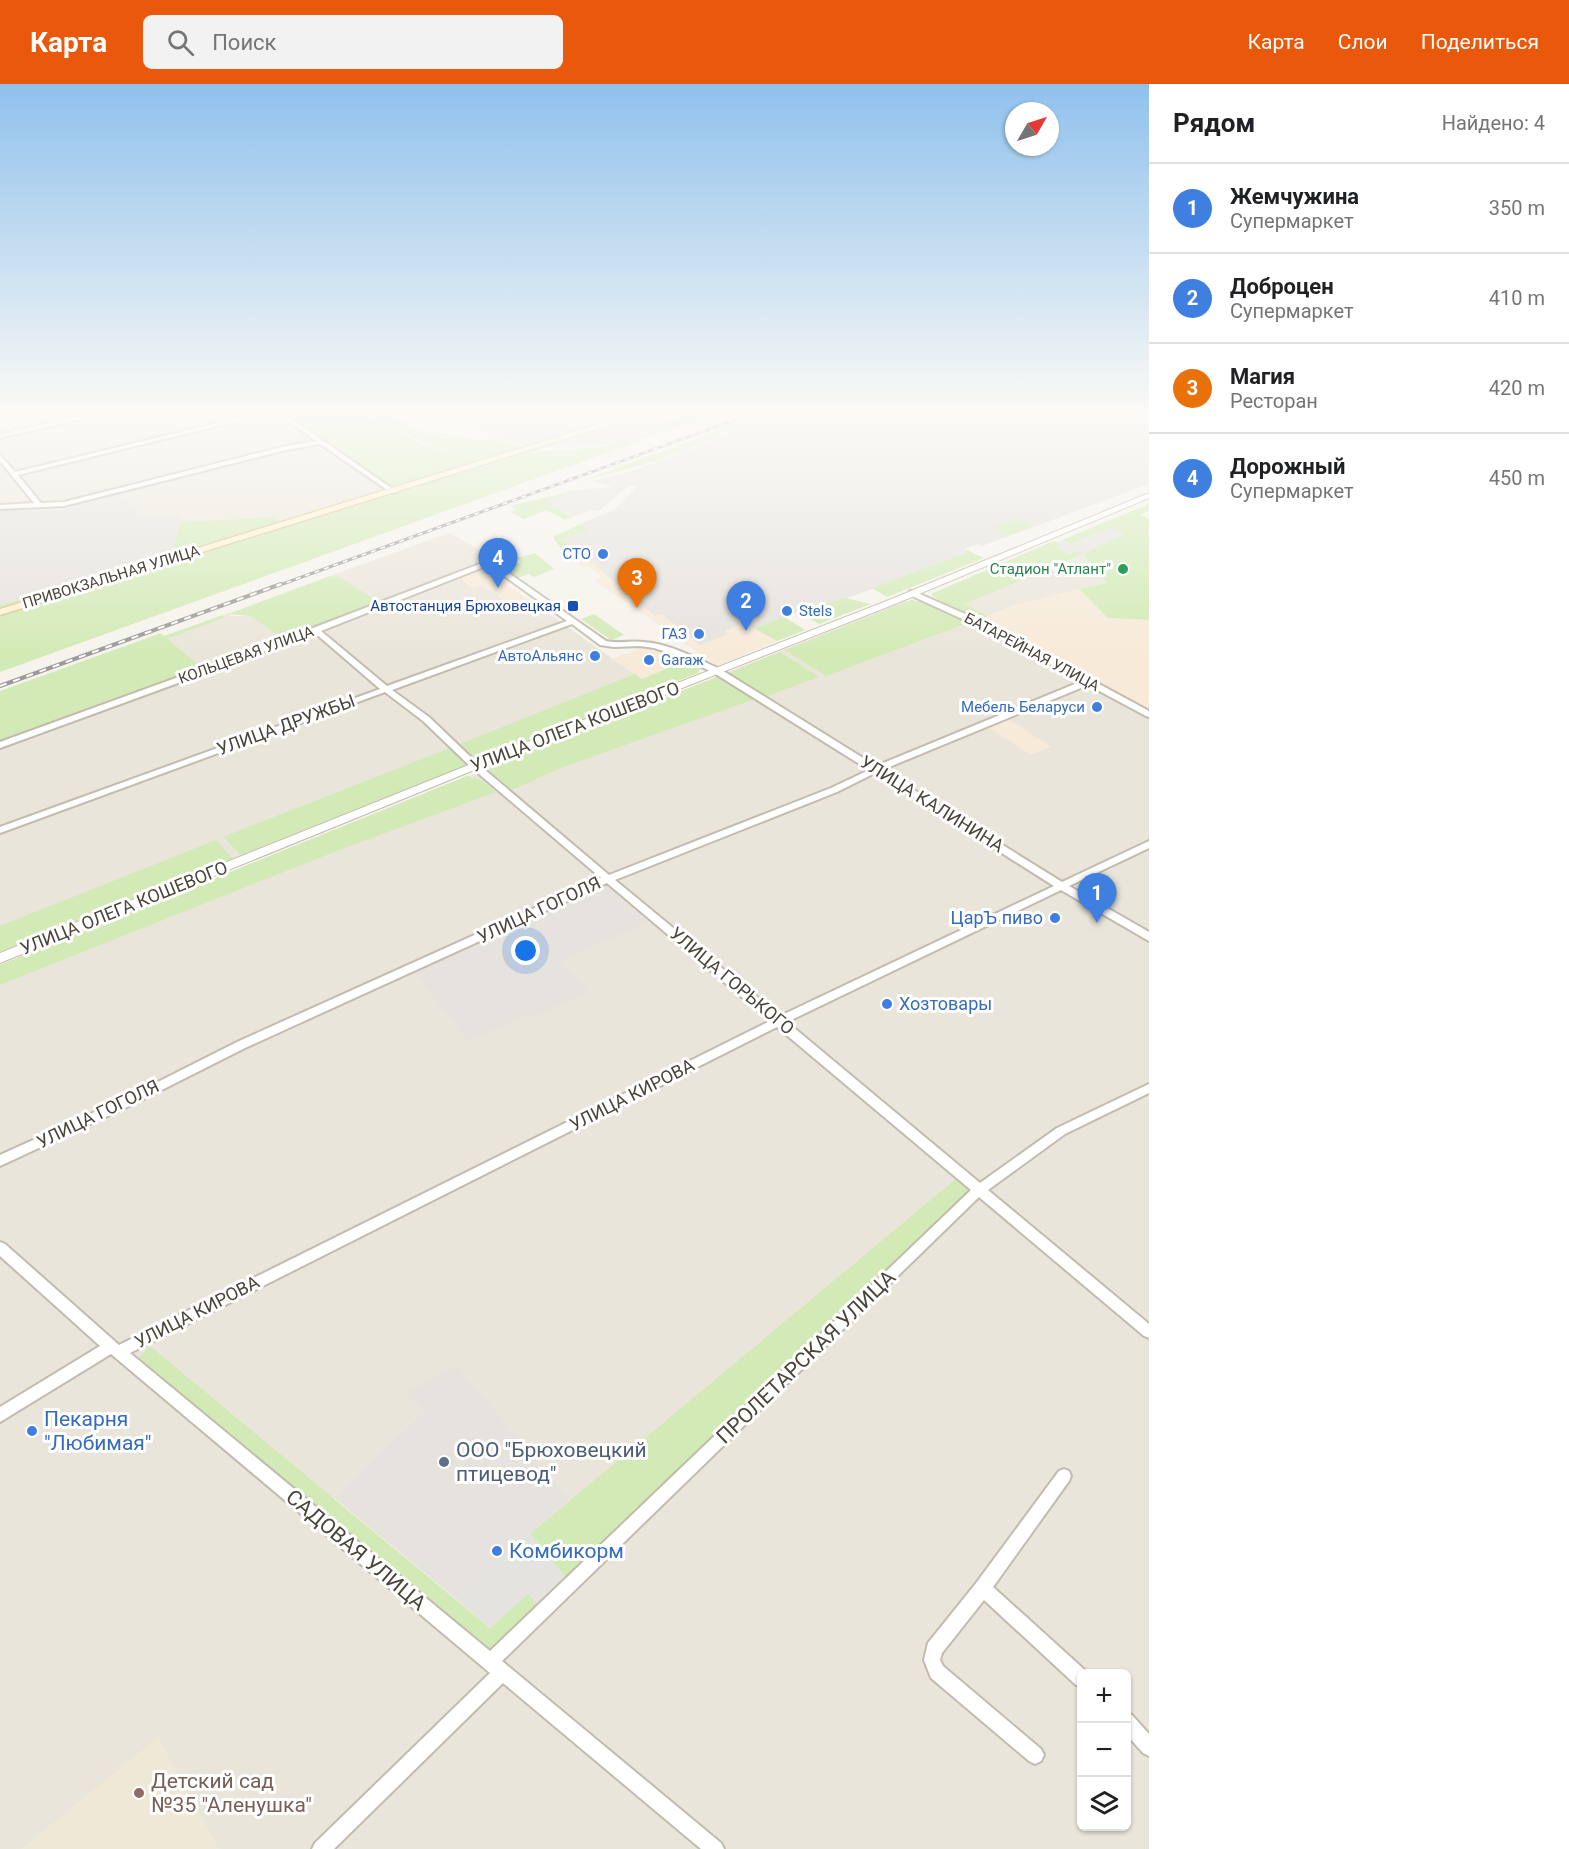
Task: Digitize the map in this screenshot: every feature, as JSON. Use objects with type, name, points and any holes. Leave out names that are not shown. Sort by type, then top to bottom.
[{"type":"main road","name":"ПРИВОКЗАЛЬНАЯ УЛИЦА","points":[[0,612],[155,562],[386,494]]},
{"type":"street","points":[[31,494],[40,506]]},
{"type":"street","points":[[0,507],[64,504],[101,494]]},
{"type":"street","name":"УЛИЦА ОЛЕГА КОШЕВОГО","points":[[0,958],[475,766],[914,593],[1149,495]]},
{"type":"street","name":"УЛИЦА КАЛИНИНА","points":[[490,562],[607,644],[643,644],[669,649],[717,671],[1060,885],[1149,937]]},
{"type":"street","name":"КОЛЬЦЕВАЯ УЛИЦА","points":[[0,745],[316,630],[490,562]]},
{"type":"street","name":"БАТАРЕЙНАЯ УЛИЦА","points":[[914,593],[993,630],[1149,714]]},
{"type":"street","name":"УЛИЦА ДРУЖБЫ","points":[[0,830],[573,621]]},
{"type":"street","name":"УЛИЦА ГОРЬКОГО","points":[[316,630],[385,689],[426,719],[475,766],[608,879],[1149,1332]]},
{"type":"street","name":"УЛИЦА ГОГОЛЯ","points":[[0,1161],[136,1098],[241,1045],[608,879],[824,795],[877,769],[1088,682]]},
{"type":"street","name":"УЛИЦА КИРОВА","points":[[0,1415],[115,1349],[780,1021],[1149,844]]},
{"type":"street","name":"ПРОЛЕТАРСКАЯ УЛИЦА","points":[[321,1849],[497,1667],[979,1190],[1061,1131],[1149,1089]]},
{"type":"street","name":"САДОВАЯ УЛИЦА","points":[[0,1248],[115,1349],[715,1849]]},
{"type":"street","points":[[1035,1755],[936,1672],[932,1664],[934,1649],[983,1588],[1064,1476]]},
{"type":"street","points":[[983,1588],[1077,1674]]},
{"type":"street","points":[[1128,1723],[1149,1747]]},
{"type":"shaded area","points":[[0,494],[120,494],[60,510],[0,509]]},
{"type":"shaded area","points":[[121,494],[377,494],[276,524],[273,517],[179,522],[179,516],[144,516]]},
{"type":"shaded area","points":[[121,494],[144,516],[180,516],[173,552],[0,605],[0,509],[60,510]]},
{"type":"shaded area","points":[[565,494],[618,494],[599,511],[592,510],[572,517],[544,502]]},
{"type":"shaded area","points":[[630,494],[1121,494],[982,546],[978,544],[970,547],[965,549],[966,553],[827,606],[823,603],[754,628],[746,623],[725,631],[728,634],[700,645],[662,614],[655,616],[581,554],[575,555],[571,552],[574,549],[561,539],[590,531],[580,524],[615,509]]},
{"type":"shaded area","points":[[1110,528],[1125,534],[1083,554],[1077,551],[1070,554],[1055,547],[1060,544],[1056,542],[1062,540],[1071,544]]},
{"type":"shaded area","points":[[449,533],[484,552],[484,567],[462,575],[462,580],[473,588],[482,585],[511,605],[528,599],[657,690],[0,952],[0,742],[202,669],[168,639],[225,615],[223,615],[229,613],[231,616],[250,616],[286,636],[374,599],[340,578],[330,576]]},
{"type":"shaded area","points":[[571,546],[575,555],[581,554],[655,616],[662,614],[700,644],[746,622],[777,641],[717,666],[594,580],[602,577],[588,566],[583,568],[561,549]]},
{"type":"shaded area","points":[[1083,554],[1107,583],[1015,605],[988,616],[964,604]]},
{"type":"shaded area","points":[[484,567],[528,599],[511,605],[483,585],[473,588],[462,580],[462,575]]},
{"type":"shaded area","points":[[1079,589],[1108,618],[1149,620],[1149,711],[980,620],[1015,605]]},
{"type":"shaded area","points":[[905,601],[923,601],[987,630],[1149,717],[1149,1849],[724,1849],[489,1655],[566,1579],[530,1534],[570,1499],[407,1394],[424,1411],[317,1512],[139,1364],[0,1240],[0,965]]},
{"type":"shaded area","points":[[647,645],[677,653],[679,664],[642,679],[612,659]]},
{"type":"shaded area","points":[[1007,718],[1051,747],[1031,755],[987,726]]},
{"type":"shaded area","points":[[605,882],[650,920],[561,961],[588,991],[531,1018],[527,1014],[468,1041],[412,970]]},
{"type":"shaded area","points":[[0,1256],[99,1346],[700,1849],[218,1849],[158,1738],[22,1849],[0,1849]]},
{"type":"shaded area","name":"ООО \"Брюховецкий птицевод\"","points":[[456,1365],[570,1499],[456,1599],[333,1497],[424,1411],[406,1394]]},
{"type":"shaded area","points":[[530,1534],[567,1579],[539,1606],[528,1594],[490,1628],[456,1599]]},
{"type":"shaded area","name":"Детский сад №35 \"Аленушка\"","points":[[158,1737],[218,1849],[22,1849]]},
{"type":"green space","points":[[390,494],[492,494],[0,672],[0,615],[161,563]]},
{"type":"green space","points":[[565,494],[545,502],[572,517],[565,520],[546,510],[523,519],[510,512],[516,510],[510,506]]},
{"type":"green space","points":[[1149,504],[1149,511],[1140,515],[1149,519],[1149,620],[1108,618],[1079,589],[1107,583],[1083,554],[965,604],[988,616],[980,620],[939,601],[931,594],[1054,541],[1083,552],[1124,534],[1110,528],[1071,544],[1062,540]]},
{"type":"green space","points":[[273,517],[277,521],[276,524],[0,610],[0,605],[173,552],[179,522]]},
{"type":"green space","points":[[1016,519],[1033,526],[1008,536],[992,528],[1008,522],[1014,523],[1011,521]]},
{"type":"green space","points":[[580,524],[591,531],[562,539],[571,546],[561,549],[553,537]]},
{"type":"green space","points":[[965,549],[984,558],[887,597],[872,588],[966,553]]},
{"type":"green space","points":[[535,553],[554,569],[534,577],[529,574],[517,578],[502,569],[521,562],[516,558]]},
{"type":"green space","points":[[330,576],[340,577],[374,599],[377,604],[290,636],[275,633],[250,616],[228,614]]},
{"type":"green space","points":[[846,598],[871,604],[819,624],[798,612]]},
{"type":"green space","points":[[911,600],[928,602],[970,622],[826,676],[785,650]]},
{"type":"green space","points":[[594,614],[624,635],[611,640],[581,619]]},
{"type":"green space","points":[[223,615],[226,617],[168,639],[203,669],[0,742],[0,691],[161,633],[164,636]]},
{"type":"green space","points":[[784,617],[805,630],[777,641],[754,628]]},
{"type":"green space","points":[[780,652],[819,677],[767,696],[729,673]]},
{"type":"green space","points":[[670,653],[700,668],[698,673],[477,760],[460,744],[635,674],[642,679],[678,664],[666,655]]},
{"type":"green space","points":[[720,676],[755,699],[563,767],[512,790],[490,771],[491,766]]},
{"type":"green space","points":[[450,748],[466,765],[241,855],[223,837]]},
{"type":"green space","points":[[467,776],[481,780],[496,792],[334,852],[0,985],[0,965]]},
{"type":"green space","points":[[216,840],[233,859],[0,952],[0,926]]},
{"type":"green space","points":[[957,1178],[972,1191],[567,1579],[530,1534]]},
{"type":"green space","points":[[150,1346],[490,1628],[528,1593],[539,1606],[489,1655],[139,1364],[138,1359]]},
{"type":"railway","points":[[277,586],[530,494]]},
{"type":"railway","points":[[0,686],[281,584]]},
{"type":"place","name":"СТО","points":[[603,554]]},
{"type":"place","name":"Стадион \"Атлант\"","points":[[1123,569]]},
{"type":"place","name":"Дорожный","points":[[498,588]]},
{"type":"place","name":"Автостанция Брюховецкая","points":[[573,606]]},
{"type":"place","name":"Магия","points":[[637,608]]},
{"type":"place","name":"Stels","points":[[787,611]]},
{"type":"place","name":"Доброцен","points":[[746,631]]},
{"type":"place","name":"ГАЗ","points":[[699,634]]},
{"type":"place","name":"АвтоАльянс","points":[[595,656]]},
{"type":"place","name":"Garaж","points":[[649,660]]},
{"type":"place","name":"Мебель Беларуси","points":[[1097,707]]},
{"type":"place","name":"ЦарЪ пиво","points":[[1055,918]]},
{"type":"place","name":"Жемчужина","points":[[1097,923]]},
{"type":"place","name":"Хозтовары","points":[[887,1004]]},
{"type":"place","name":"Пекарня \"Любимая\"","points":[[32,1431]]},
{"type":"place","name":"ООО \"Брюховецкий птицевод\"","points":[[444,1462]]},
{"type":"place","name":"Комбикорм","points":[[497,1551]]},
{"type":"place","name":"Детский сад №35 \"Аленушка\"","points":[[139,1793]]}]
